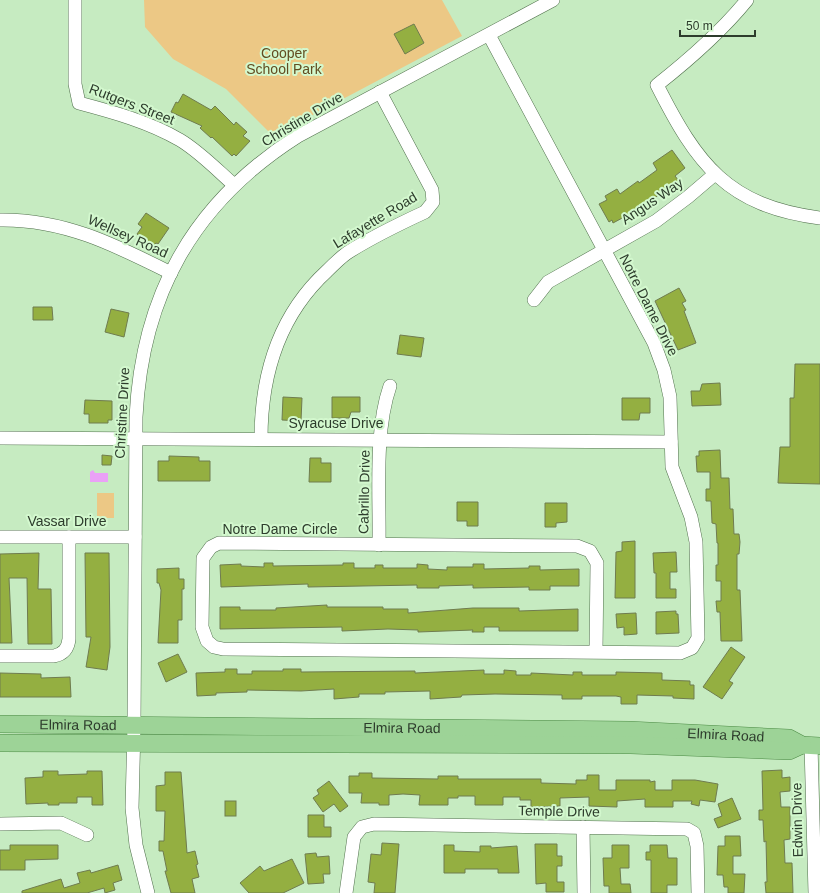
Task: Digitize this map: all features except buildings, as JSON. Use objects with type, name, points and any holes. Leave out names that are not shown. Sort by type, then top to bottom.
[{"type":"main road","name":"Elmira Road","points":[[0,724],[630,730],[789,738],[811,745]]},
{"type":"main road","points":[[26,743],[69,736],[120,735],[132,729],[134,726]]},
{"type":"main road","points":[[134,743],[143,734],[209,734],[244,726]]},
{"type":"main road","name":"Elmira Road","points":[[0,743],[630,745],[789,751],[811,745]]},
{"type":"street","name":"Rutgers Street","points":[[75,0],[75,84],[79,103],[102,109],[152,127],[180,140],[198,153],[234,185]]},
{"type":"street","name":"Christine Drive","points":[[148,893],[136,845],[132,792],[134,743],[135,438],[137,396],[142,354],[154,314],[171,273],[194,234],[209,213],[234,185],[279,148],[380,92],[553,0]]},
{"type":"street","points":[[747,0],[727,24],[687,61],[657,85],[688,141],[701,160],[715,174],[744,196],[758,202],[778,210],[820,218]]},
{"type":"street","name":"Notre Dame Drive","points":[[489,35],[654,343],[662,364],[670,397],[672,467],[694,530],[697,555],[698,638],[692,648],[680,653]]},
{"type":"street","name":"Lafayette Road","points":[[261,439],[263,396],[266,376],[280,336],[295,307],[313,284],[346,254],[425,212],[433,202],[432,190],[380,92]]},
{"type":"street","name":"Angus Way","points":[[534,300],[548,282],[656,221],[688,198],[715,174]]},
{"type":"street","name":"Wellsey Road","points":[[0,220],[50,225],[98,238],[171,273]]},
{"type":"street","name":"Cabrillo Drive","points":[[379,545],[381,440],[384,404],[390,386]]},
{"type":"street","name":"Syracuse Drive","points":[[0,438],[671,442]]},
{"type":"street","name":"Vassar Drive","points":[[0,537],[135,537]]},
{"type":"street","points":[[0,656],[54,656],[62,653],[68,647],[69,537]]},
{"type":"street","name":"Notre Dame Circle","points":[[596,652],[598,565],[593,553],[587,549],[577,546],[222,543],[214,545],[206,552],[203,561],[202,627],[204,637],[214,647],[223,649],[680,653]]},
{"type":"street","name":"Edwin Drive","points":[[811,745],[815,893]]},
{"type":"street","points":[[0,824],[61,823],[87,835]]},
{"type":"street","name":"Temple Drive","points":[[346,893],[354,837],[362,827],[374,824],[687,829],[694,833],[697,846],[698,893]]},
{"type":"street","points":[[583,827],[584,893]]},
{"type":"green space","name":"Cooper School Park","points":[[144,0],[442,0],[462,36],[273,136],[226,89],[173,59],[145,27]]},
{"type":"green space","points":[[97,493],[114,493],[114,518],[97,518]]},
{"type":"shaded area","points":[[93,470],[95,473],[108,473],[108,482],[90,482],[90,472]]}]
